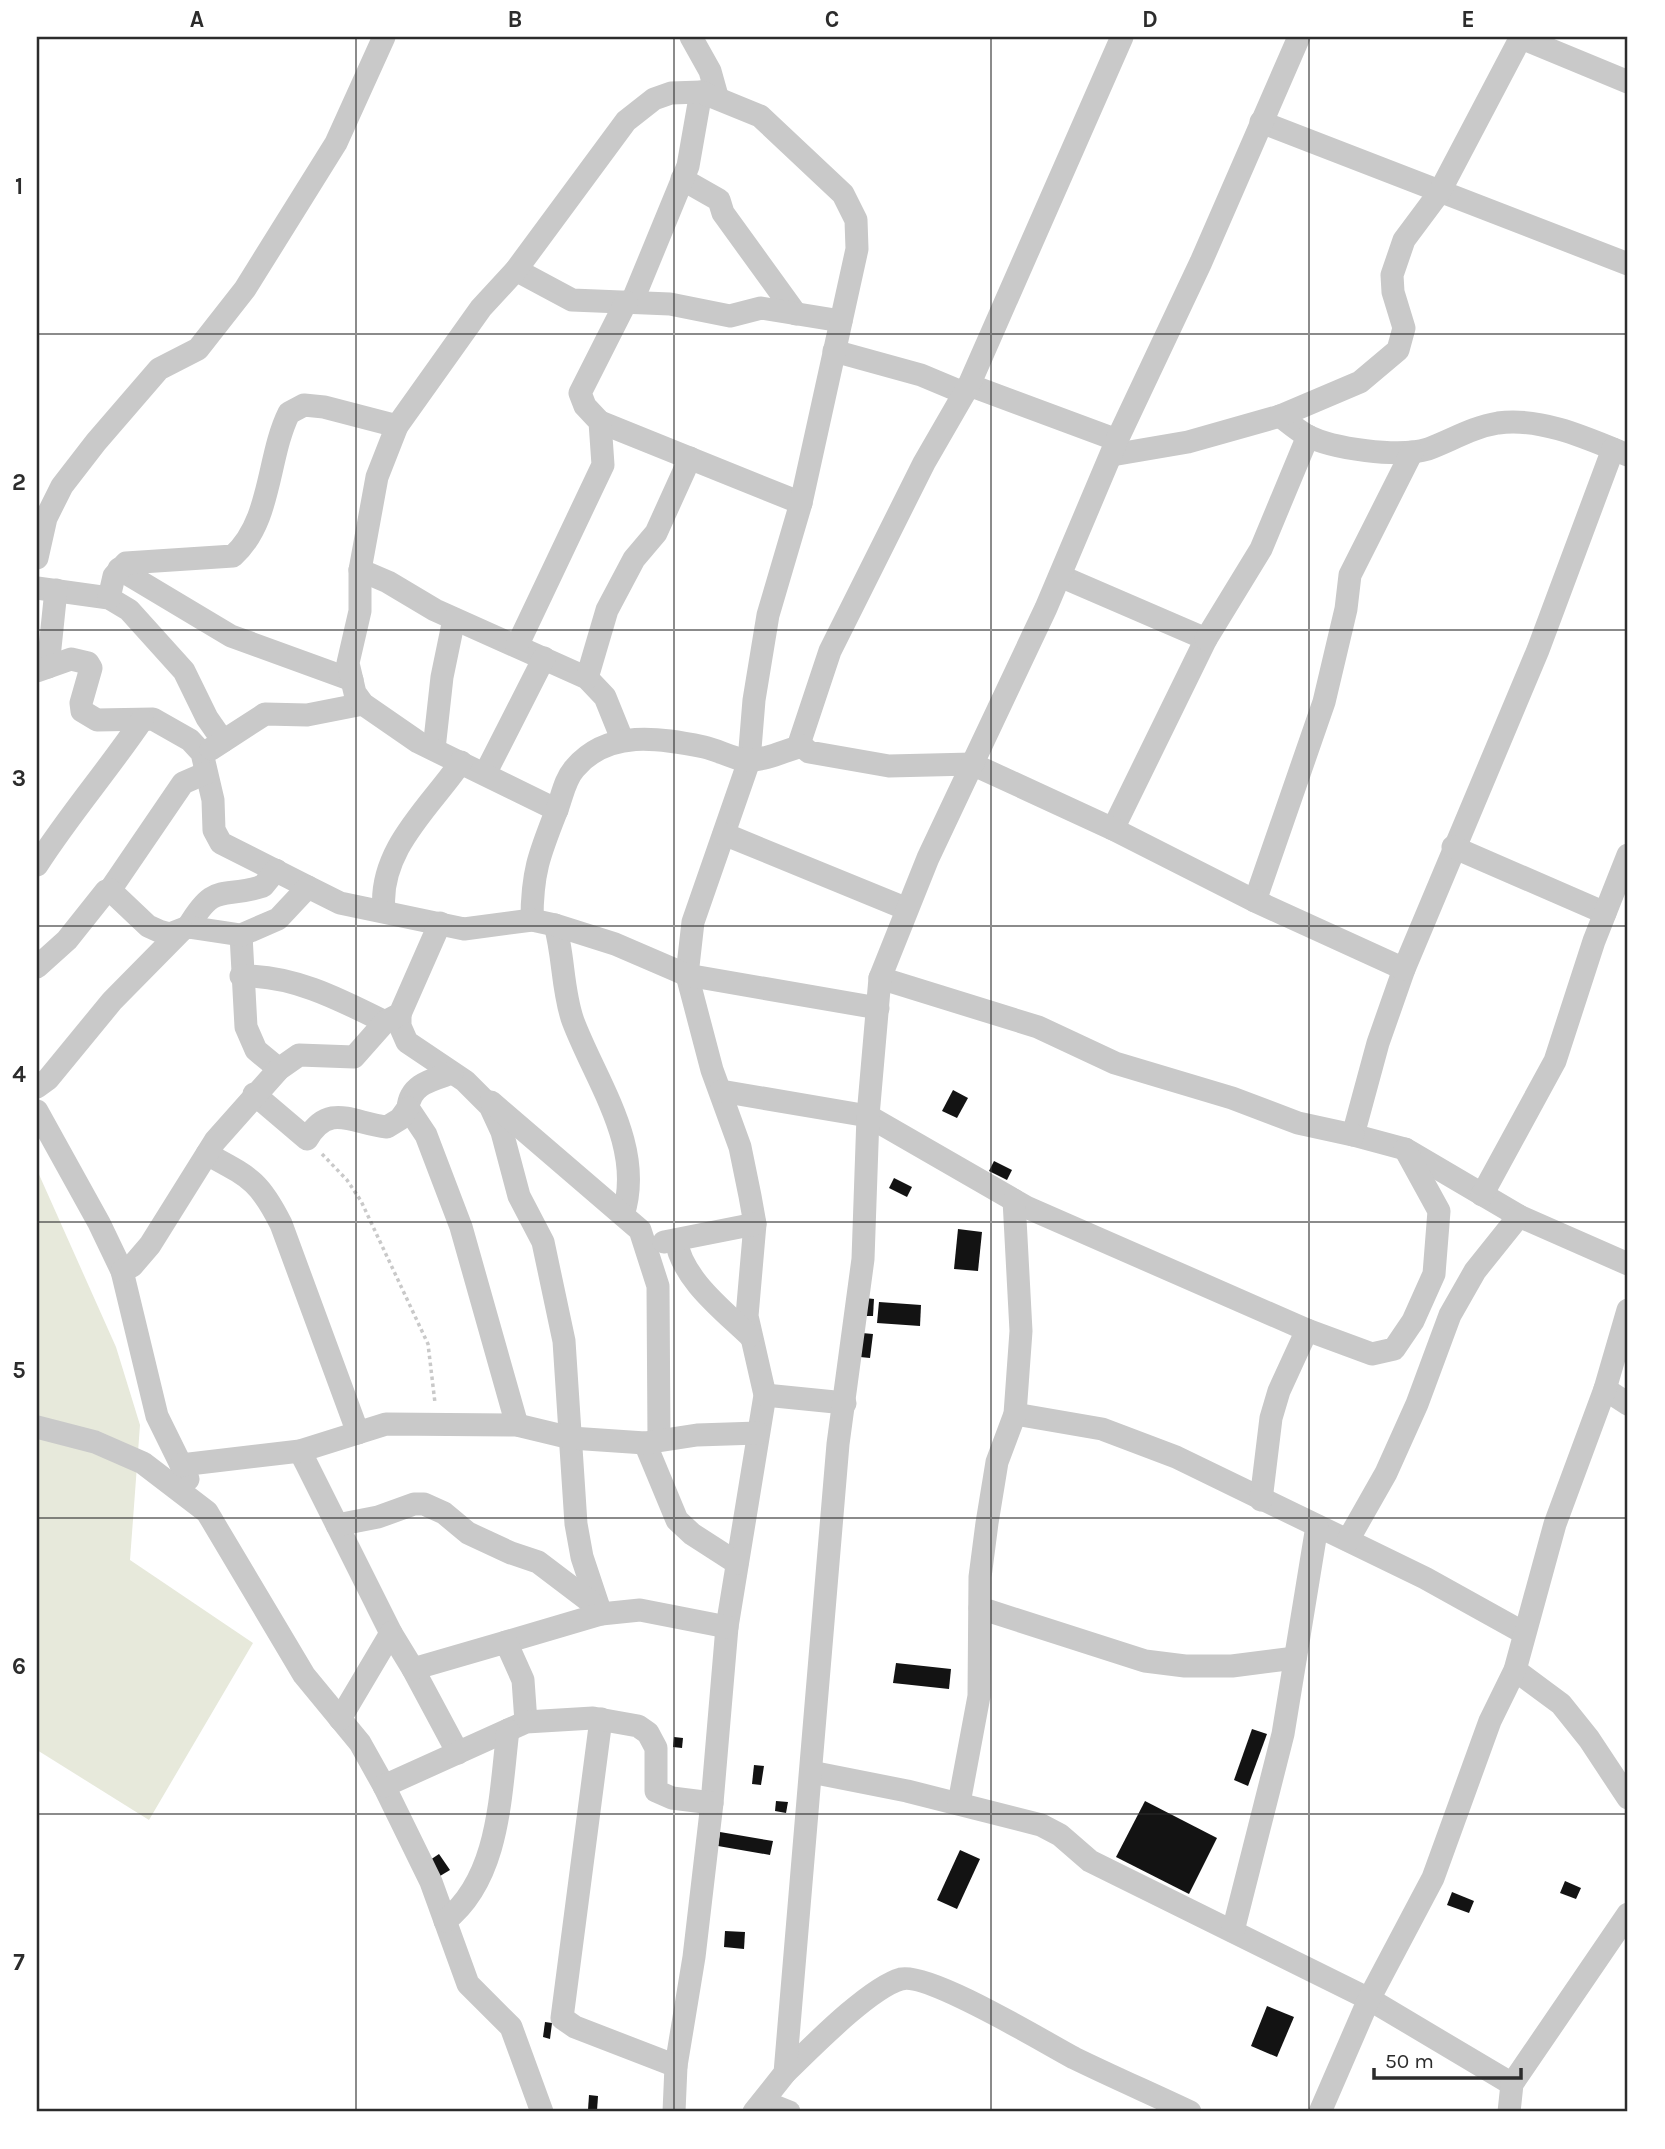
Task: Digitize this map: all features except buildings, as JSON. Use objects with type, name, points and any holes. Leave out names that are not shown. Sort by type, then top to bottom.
[{"type":"street","points":[[37,558],[46,518],[62,486],[87,453],[159,369],[198,349],[245,289],[336,143],[384,37]]},
{"type":"street","points":[[691,37],[710,72],[709,94],[688,166],[629,302],[580,393],[585,406],[600,422],[801,503]]},
{"type":"street","points":[[1122,37],[967,389],[925,463],[830,651],[800,741],[809,752],[889,765],[972,764],[1113,828],[1255,901],[1404,969]]},
{"type":"street","points":[[785,2073],[838,1444],[863,1259],[868,1116],[880,978],[907,909],[1060,576],[1114,448],[1201,262],[1299,37]]},
{"type":"street","points":[[834,351],[967,389],[1114,448],[1188,442],[1280,416],[1360,382],[1398,350],[1404,328],[1393,292],[1392,275],[1404,240],[1439,193],[1520,37],[1628,82]]},
{"type":"street","points":[[557,810],[434,749],[363,704],[355,694],[348,663],[360,611],[360,570],[377,477],[397,426],[481,307],[516,270],[626,121],[654,99],[671,93],[709,94],[760,116],[843,194],[856,220],[857,249],[801,503],[768,615],[754,700],[749,761],[693,922],[687,975],[712,1070],[740,1147],[755,1224],[747,1297],[750,1336],[765,1395],[727,1627],[712,1803],[694,1957],[676,2066],[674,2112]]},
{"type":"street","points":[[1261,122],[1628,264]]},
{"type":"street","points":[[682,179],[719,200],[723,213],[796,314]]},
{"type":"street","points":[[516,270],[572,300],[610,304],[670,304],[730,316],[761,308],[841,321]]},
{"type":"street","points":[[109,598],[114,576],[126,563],[154,559],[233,556],[245,545],[266,494],[271,463],[289,413],[304,405],[324,407],[397,426]]},
{"type":"street","points":[[1280,416],[1308,436],[1385,453],[1427,449],[1462,432],[1500,423],[1531,424],[1567,432],[1620,452],[1404,969],[1378,1043],[1353,1135]]},
{"type":"street","points":[[517,646],[537,598],[600,474],[604,436],[600,422]]},
{"type":"street","points":[[1113,828],[1206,639],[1261,548],[1308,436]]},
{"type":"street","points":[[1255,901],[1325,702],[1346,609],[1350,575],[1412,452]]},
{"type":"street","points":[[587,678],[607,610],[634,559],[656,533],[690,458]]},
{"type":"street","points":[[120,569],[231,636],[352,680]]},
{"type":"street","points":[[360,570],[454,619],[587,678],[605,697],[622,739]]},
{"type":"street","points":[[1060,576],[1206,639]]},
{"type":"street","points":[[223,741],[184,671],[129,610],[109,598],[46,589],[42,669],[71,659],[88,663],[91,668],[81,702],[82,711],[97,720],[153,719],[190,740],[204,763],[213,800],[214,830],[222,843],[308,887],[340,903],[384,910],[464,929],[532,920],[615,944],[687,975],[878,1008]]},
{"type":"street","points":[[434,749],[442,677],[454,619]]},
{"type":"street","points":[[485,774],[544,658]]},
{"type":"street","points":[[37,967],[67,940],[102,893],[110,890],[183,783],[223,741],[265,714],[307,715],[363,704]]},
{"type":"street","points":[[37,865],[66,820],[142,720]]},
{"type":"street","points":[[532,920],[532,892],[539,851],[566,783],[575,768],[612,742],[622,739],[706,747],[749,761],[802,746]]},
{"type":"street","points":[[384,910],[384,888],[405,834],[461,762]]},
{"type":"street","points":[[724,834],[907,909]]},
{"type":"street","points":[[1453,847],[1605,913]]},
{"type":"street","points":[[1482,1195],[1555,1061],[1605,913],[1628,855]]},
{"type":"street","points":[[37,1087],[59,1067],[112,1001],[185,929],[207,899],[222,892],[263,886],[276,870]]},
{"type":"street","points":[[110,890],[148,926],[170,933],[185,929],[241,934],[278,919],[308,887]]},
{"type":"street","points":[[122,1271],[132,1266],[150,1245],[207,1154],[254,1094],[279,1069],[299,1055],[354,1058],[392,1018],[433,945],[440,923]]},
{"type":"street","points":[[555,925],[573,1020],[620,1128],[631,1192],[623,1214]]},
{"type":"street","points":[[241,934],[241,976],[246,1027],[256,1050],[279,1069]]},
{"type":"street","points":[[241,976],[261,975],[310,987],[392,1018],[400,1026],[407,1042],[484,1096],[640,1230],[658,1286],[652,1441],[677,1520],[692,1534],[737,1563]]},
{"type":"street","points":[[880,978],[1038,1027],[1115,1063],[1232,1098],[1298,1123],[1405,1149],[1519,1216],[1628,1264]]},
{"type":"street","points":[[254,1094],[307,1139],[316,1123],[327,1118],[341,1116],[387,1127],[400,1119],[408,1108],[411,1094],[423,1083],[452,1073]]},
{"type":"street","points":[[721,1091],[868,1116],[1013,1200],[1136,1257],[1372,1354],[1394,1349],[1413,1321],[1434,1274],[1439,1211],[1405,1149]]},
{"type":"street","points":[[484,1096],[502,1132],[519,1196],[543,1242],[564,1341],[576,1524],[582,1557],[601,1612]]},
{"type":"street","points":[[408,1108],[426,1135],[461,1227],[517,1424]]},
{"type":"street","points":[[37,1111],[99,1223],[122,1271],[158,1416],[181,1465],[304,1675],[360,1743],[384,1786],[431,1882],[468,1984],[511,2027],[542,2112]]},
{"type":"street","points":[[207,1154],[246,1175],[265,1192],[281,1224],[358,1433]]},
{"type":"street","points":[[960,1803],[979,1696],[980,1577],[997,1462],[1015,1414],[1021,1331],[1013,1200]]},
{"type":"street","points":[[1348,1541],[1391,1462],[1417,1404],[1450,1315],[1475,1272],[1519,1216]]},
{"type":"street","points":[[647,1246],[755,1224]]},
{"type":"street","points":[[676,1240],[678,1252],[689,1272],[750,1336]]},
{"type":"street","points":[[1320,2112],[1369,1999],[1433,1878],[1490,1721],[1514,1670],[1555,1524],[1605,1389],[1628,1310]]},
{"type":"street","points":[[1261,1500],[1271,1418],[1279,1391],[1307,1329]]},
{"type":"street","points":[[1605,1389],[1628,1404]]},
{"type":"street","points":[[765,1395],[845,1403]]},
{"type":"street","points":[[1015,1414],[1102,1429],[1176,1457],[1348,1541],[1524,1633]]},
{"type":"street","points":[[181,1465],[300,1451],[386,1424],[517,1424],[571,1438],[652,1441],[697,1435],[758,1433]]},
{"type":"street","points":[[37,1427],[95,1442],[143,1463],[207,1512]]},
{"type":"street","points":[[300,1451],[391,1633],[458,1753]]},
{"type":"street","points":[[337,1525],[378,1517],[414,1504],[424,1504],[444,1513],[468,1533],[538,1562],[601,1612]]},
{"type":"street","points":[[1233,1931],[1283,1734],[1317,1526]]},
{"type":"street","points":[[980,1608],[1145,1661],[1185,1666],[1232,1666],[1295,1658]]},
{"type":"street","points":[[413,1669],[601,1612],[652,1610],[727,1627]]},
{"type":"street","points":[[340,1719],[391,1633]]},
{"type":"street","points":[[445,1921],[463,1907],[474,1892],[485,1866],[517,1726],[523,1680],[506,1642]]},
{"type":"street","points":[[1514,1670],[1562,1704],[1589,1738],[1628,1797]]},
{"type":"street","points":[[384,1786],[517,1726],[546,1719],[601,1719],[638,1727],[648,1733],[656,1748],[656,1791],[672,1798],[712,1803]]},
{"type":"street","points":[[601,1719],[562,2018],[575,2027],[676,2066]]},
{"type":"street","points":[[811,1772],[960,1803],[1041,1825],[1060,1835],[1090,1861],[1369,1999],[1512,2084]]},
{"type":"street","points":[[1509,2112],[1512,2084],[1628,1914]]},
{"type":"street","points":[[789,2112],[759,2107],[785,2073],[834,2025],[889,1984],[902,1979],[915,1979],[981,2007],[1075,2058],[1190,2112]]},
{"type":"path","points":[[307,1139],[347,1180],[361,1201],[428,1344],[436,1423]]},
{"type":"shaded area","points":[[37,1170],[116,1347],[140,1425],[130,1560],[253,1643],[149,1820],[37,1750]]}]
